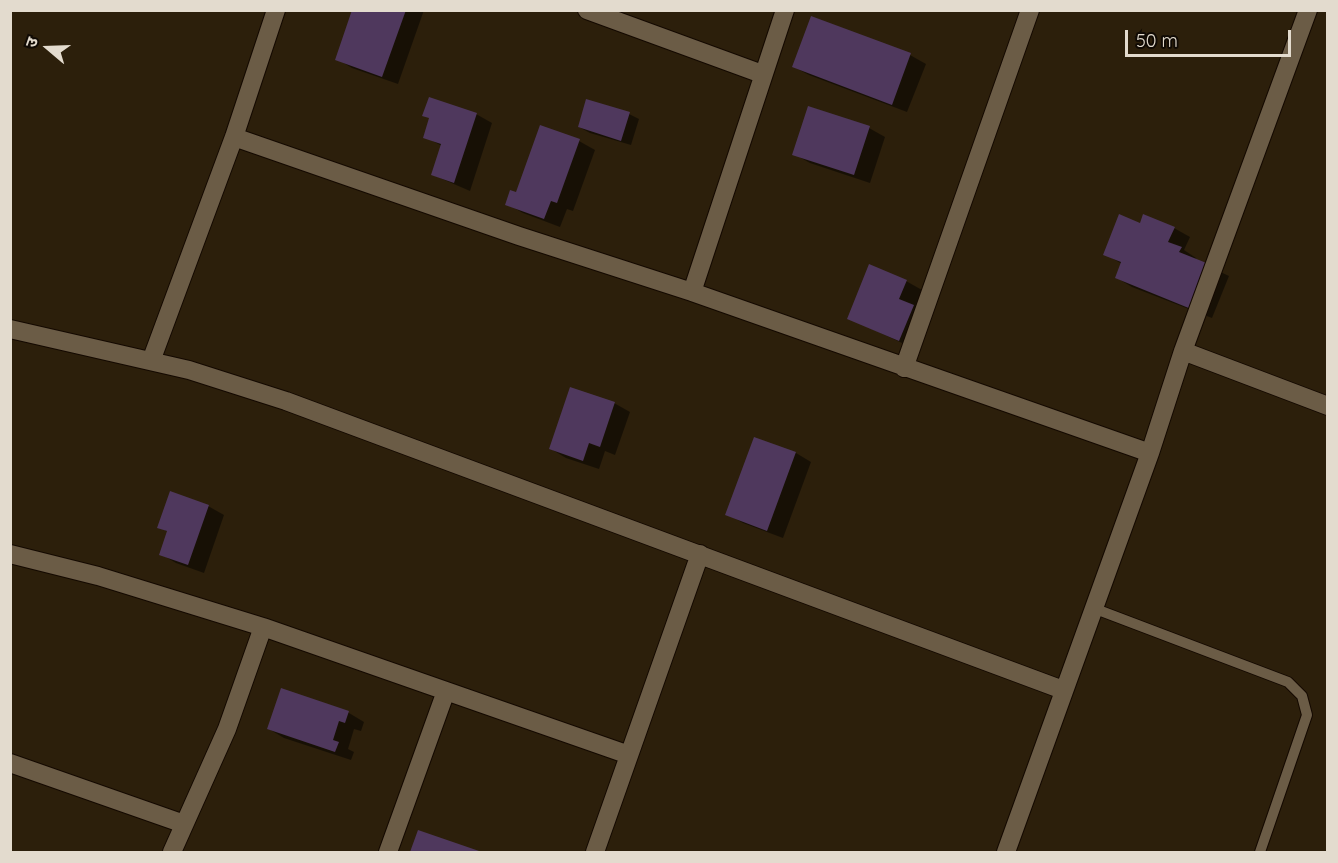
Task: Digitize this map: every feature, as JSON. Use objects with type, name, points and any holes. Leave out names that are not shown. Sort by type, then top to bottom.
[{"type":"street","points":[[151,361],[234,137],[276,10]]},
{"type":"street","points":[[587,10],[762,74]]},
{"type":"street","points":[[692,292],[785,10]]},
{"type":"street","points":[[904,368],[1029,10]]},
{"type":"street","points":[[1006,852],[1150,453],[1183,351],[1308,10]]},
{"type":"street","points":[[234,137],[519,236],[692,292],[1150,453]]},
{"type":"street","points":[[10,329],[151,361],[286,401],[1063,690]]},
{"type":"street","points":[[1183,351],[1328,406]]},
{"type":"street","points":[[10,554],[119,582],[263,627],[628,755]]},
{"type":"street","points":[[595,852],[700,554]]},
{"type":"street","points":[[172,852],[227,729],[263,627]]},
{"type":"street","points":[[388,852],[446,691]]},
{"type":"street","points":[[10,763],[184,824]]},
{"type":"lane","points":[[1093,608],[1288,682],[1302,696],[1307,715],[1260,852]]},
{"type":"building","points":[[352,10],[406,10],[382,77],[335,60]]},
{"type":"building","points":[[811,16],[911,53],[892,105],[792,67]]},
{"type":"building","points":[[429,97],[477,113],[454,183],[431,175],[441,144],[423,138],[429,118],[422,116]]},
{"type":"building","points":[[586,99],[630,112],[621,141],[578,127]]},
{"type":"building","points":[[808,106],[870,126],[854,175],[792,155]]},
{"type":"building","points":[[540,125],[580,139],[557,203],[551,201],[544,219],[505,205],[510,190],[516,192]]},
{"type":"building","points":[[1119,214],[1140,223],[1143,214],[1175,227],[1168,242],[1182,247],[1179,252],[1214,266],[1196,311],[1115,278],[1121,262],[1103,255]]},
{"type":"building","points":[[869,264],[907,280],[899,299],[914,305],[899,341],[847,319]]},
{"type":"building","points":[[570,387],[615,402],[600,447],[589,443],[583,461],[549,449]]},
{"type":"building","points":[[754,437],[796,452],[767,531],[725,515]]},
{"type":"building","points":[[170,491],[209,505],[188,565],[159,555],[167,531],[157,528]]},
{"type":"building","points":[[281,688],[349,711],[345,723],[339,721],[333,740],[339,742],[335,752],[267,729]]},
{"type":"building","points":[[418,830],[482,852],[410,852]]}]
